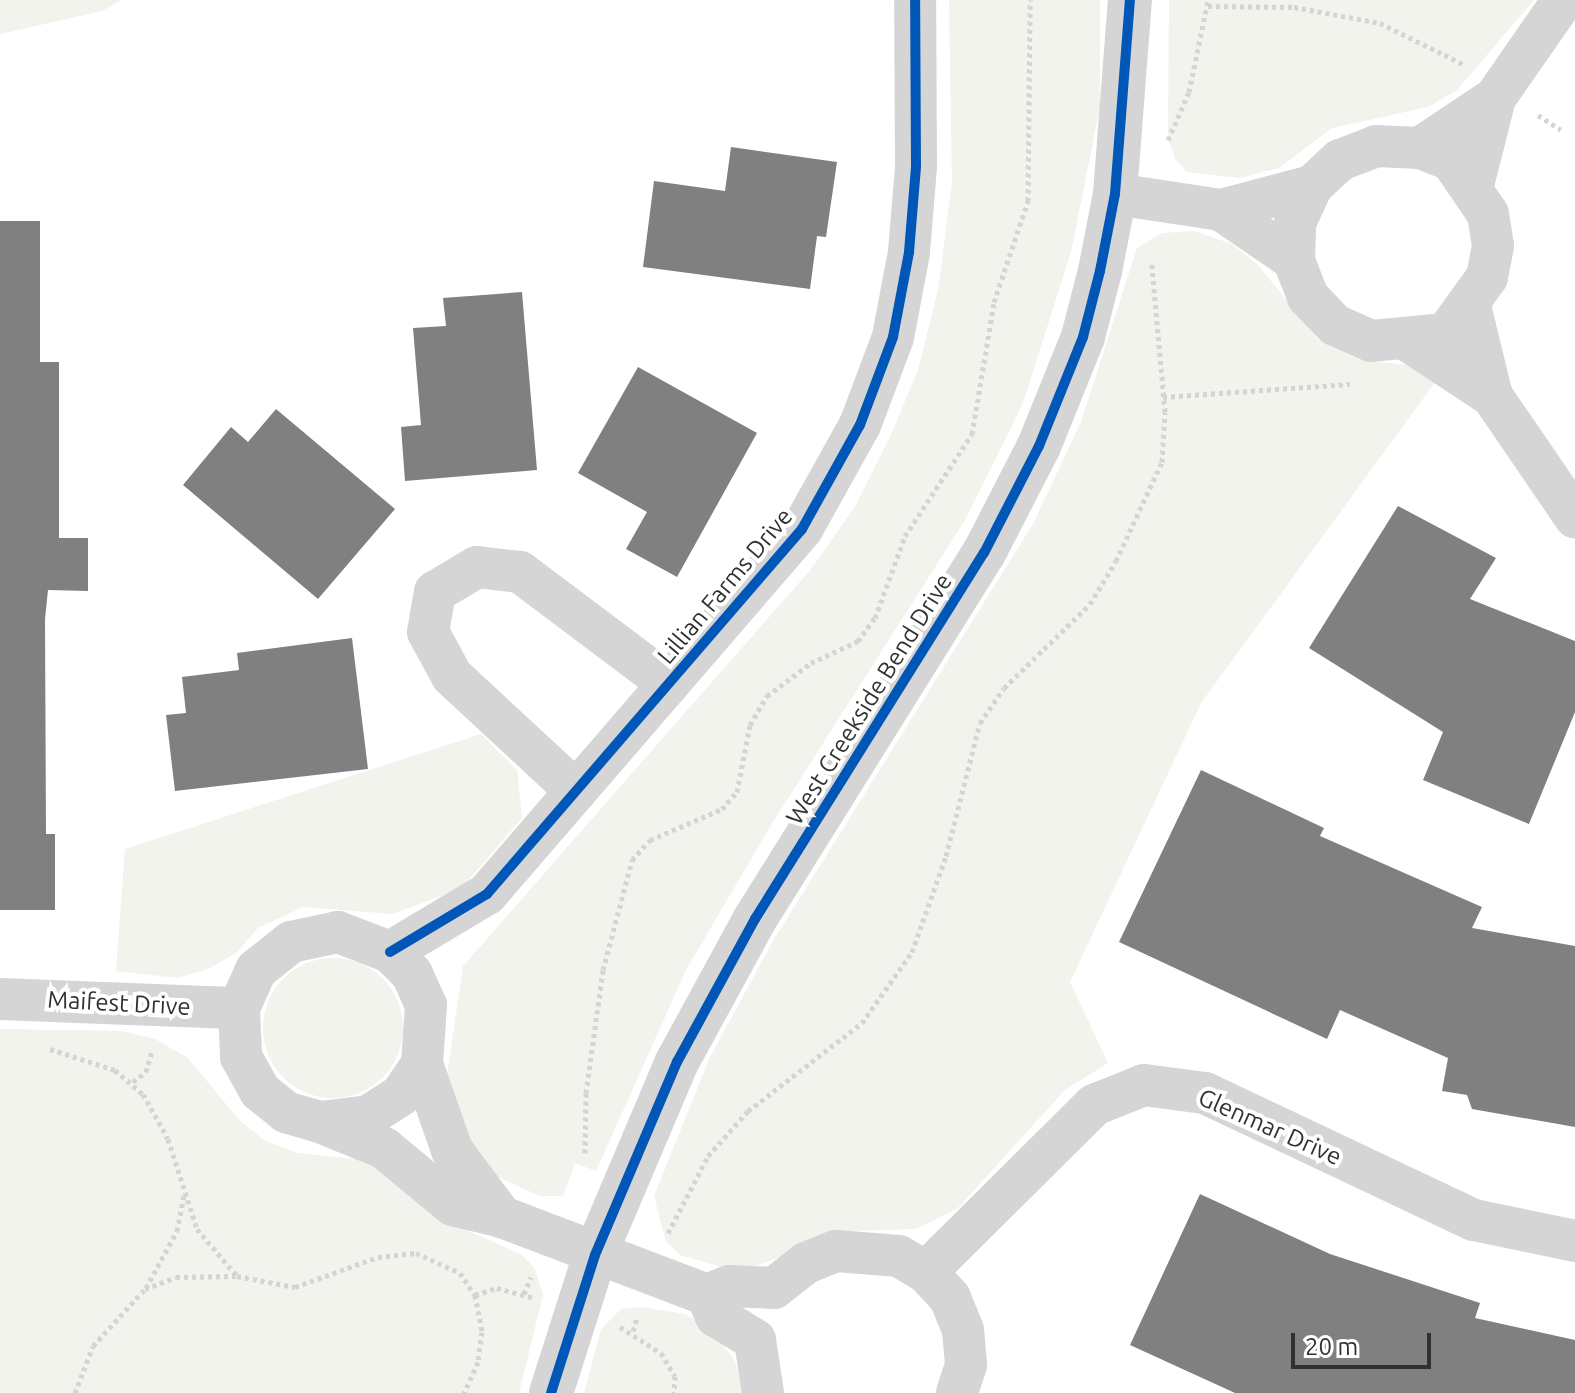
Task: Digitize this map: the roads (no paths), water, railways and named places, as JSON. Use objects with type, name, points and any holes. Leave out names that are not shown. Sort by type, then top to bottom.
[{"type":"street","name":"Lillian Farms Drive","points":[[390,952],[487,894],[802,529],[860,425],[893,337],[916,166],[915,0]]},
{"type":"street","name":"West Creekside Bend Drive","points":[[551,1393],[595,1255],[677,1062],[747,932],[984,553],[1039,446],[1135,198],[1130,0]]},
{"type":"street","points":[[1473,185],[1498,94],[1563,0]]},
{"type":"street","points":[[1420,148],[1498,94]]},
{"type":"street","points":[[1376,146],[1420,148],[1451,160],[1473,185],[1488,214],[1493,246],[1487,277],[1470,306],[1446,334],[1410,342],[1371,341],[1335,325],[1308,297],[1294,260],[1295,223],[1312,186],[1340,160],[1376,146]]},
{"type":"street","points":[[1135,198],[1221,210],[1312,186]]},
{"type":"street","points":[[1221,210],[1294,260]]},
{"type":"street","points":[[1470,306],[1492,396],[1575,517]]},
{"type":"street","points":[[1410,342],[1492,396]]},
{"type":"street","points":[[576,791],[452,676],[428,632],[435,592],[477,567],[520,572],[669,684]]},
{"type":"street","points":[[502,1217],[452,1150],[422,1064],[426,1005],[412,974],[390,952],[338,932],[291,942],[256,970],[239,1008],[241,1057],[260,1091],[286,1112],[384,1148],[453,1205],[502,1217],[652,1278],[707,1295],[729,1286],[774,1288],[806,1263],[836,1251],[899,1256],[926,1272],[950,1298],[963,1330],[966,1365],[957,1393]]},
{"type":"street","name":"Maifest Drive","points":[[0,999],[239,1008]]},
{"type":"street","points":[[320,1122],[369,1116],[401,1095],[422,1064]]},
{"type":"street","name":"Glenmar Drive","points":[[926,1272],[1094,1105],[1144,1085],[1205,1093],[1474,1220],[1575,1241]]},
{"type":"street","points":[[707,1295],[716,1316],[755,1340],[763,1393]]}]
